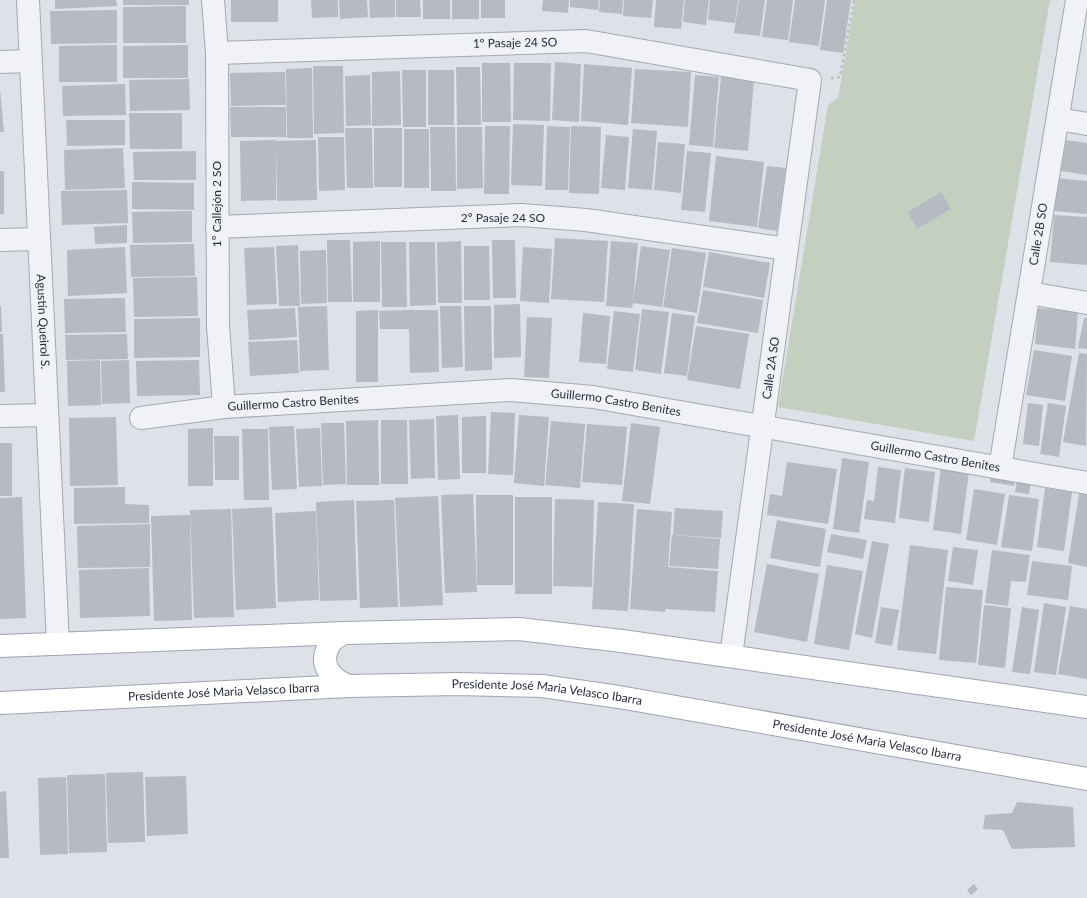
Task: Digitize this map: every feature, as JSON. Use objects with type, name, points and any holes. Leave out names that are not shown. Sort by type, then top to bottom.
[{"type":"main road","points":[[0,646],[344,633],[519,629],[731,656],[1087,707]]},
{"type":"main road","points":[[344,633],[331,641],[325,654],[327,669],[336,681],[349,686]]},
{"type":"main road","name":"Presidente José Maria Velasco Ibarra","points":[[0,703],[349,686],[458,684],[542,686],[627,698],[1087,779]]},
{"type":"street","name":"Agustín Queirol S.","points":[[28,0],[58,644]]},
{"type":"street","name":"1º Callejón 2 SO","points":[[213,0],[217,53],[218,326],[224,407]]},
{"type":"street","name":"Calle 2B SO","points":[[1000,468],[1077,0]]},
{"type":"street","name":"1º Pasaje 24 SO","points":[[217,53],[586,41],[810,80]]},
{"type":"street","points":[[0,62],[30,61]]},
{"type":"street","name":"Calle 2A SO","points":[[731,656],[810,80]]},
{"type":"street","points":[[1058,119],[1087,124]]},
{"type":"street","name":"2º Pasaje 24 SO","points":[[217,227],[520,215],[586,220],[787,249]]},
{"type":"street","points":[[0,240],[39,239]]},
{"type":"street","points":[[1029,293],[1087,303]]},
{"type":"street","name":"Guillermo Castro Benites","points":[[141,418],[224,407],[511,390],[593,397],[1087,483]]},
{"type":"street","points":[[0,416],[47,415]]},
{"type":"path","points":[[810,80],[840,78],[854,0]]},
{"type":"green space","points":[[855,0],[1050,0],[974,441],[778,407],[828,105],[838,98]]},
{"type":"building","points":[[55,0],[116,0],[117,6],[55,9]]},
{"type":"building","points":[[123,0],[189,0],[189,5],[123,5]]},
{"type":"building","points":[[231,0],[278,0],[278,22],[231,22]]},
{"type":"building","points":[[311,0],[338,0],[338,17],[312,18]]},
{"type":"building","points":[[339,0],[367,0],[368,17],[340,19]]},
{"type":"building","points":[[369,0],[395,0],[395,17],[370,18]]},
{"type":"building","points":[[396,0],[420,0],[421,17],[396,17]]},
{"type":"building","points":[[423,0],[450,0],[450,19],[423,19]]},
{"type":"building","points":[[452,0],[479,0],[479,19],[452,19]]},
{"type":"building","points":[[481,0],[505,0],[505,18],[481,18]]},
{"type":"building","points":[[543,0],[569,0],[568,13],[542,11]]},
{"type":"building","points":[[570,0],[599,0],[598,10],[570,7]]},
{"type":"building","points":[[600,0],[623,0],[622,14],[599,12]]},
{"type":"building","points":[[624,0],[653,0],[651,18],[623,16]]},
{"type":"building","points":[[656,0],[684,0],[681,29],[654,27]]},
{"type":"building","points":[[685,0],[709,0],[706,25],[683,22]]},
{"type":"building","points":[[710,0],[738,0],[735,23],[708,20]]},
{"type":"building","points":[[739,0],[765,0],[760,36],[734,33]]},
{"type":"building","points":[[767,0],[793,0],[788,40],[762,37]]},
{"type":"building","points":[[795,0],[825,0],[819,46],[789,42]]},
{"type":"building","points":[[827,0],[851,0],[843,53],[820,50]]},
{"type":"building","points":[[186,6],[186,43],[123,43],[123,7]]},
{"type":"building","points":[[117,10],[117,43],[51,44],[50,11]]},
{"type":"building","points":[[117,45],[117,82],[59,82],[59,46]]},
{"type":"building","points":[[188,45],[188,78],[123,78],[123,46]]},
{"type":"building","points":[[555,62],[581,64],[579,122],[552,120]]},
{"type":"building","points":[[482,63],[510,63],[511,122],[482,122]]},
{"type":"building","points":[[514,63],[551,63],[550,121],[513,120]]},
{"type":"building","points":[[584,64],[632,68],[628,125],[581,121]]},
{"type":"building","points":[[313,66],[343,66],[344,133],[314,134]]},
{"type":"building","points":[[456,67],[480,67],[481,125],[457,125]]},
{"type":"building","points":[[312,68],[313,138],[287,138],[286,69]]},
{"type":"building","points":[[635,69],[691,72],[688,127],[631,123]]},
{"type":"building","points":[[402,70],[426,70],[426,127],[403,127]]},
{"type":"building","points":[[428,70],[454,70],[454,125],[428,125]]},
{"type":"building","points":[[400,71],[401,125],[372,126],[372,72]]},
{"type":"building","points":[[285,72],[286,105],[231,106],[230,73]]},
{"type":"building","points":[[370,75],[371,125],[346,126],[345,76]]},
{"type":"building","points":[[695,75],[719,77],[713,147],[689,145]]},
{"type":"building","points":[[721,76],[754,79],[748,151],[714,148]]},
{"type":"building","points":[[189,79],[190,110],[130,111],[129,80]]},
{"type":"building","points":[[125,84],[126,115],[63,116],[62,86]]},
{"type":"building","points":[[0,89],[4,132],[0,132]]},
{"type":"building","points":[[230,107],[286,107],[286,137],[231,137]]},
{"type":"building","points":[[129,113],[182,113],[182,149],[130,149]]},
{"type":"building","points":[[66,120],[125,120],[125,145],[67,146]]},
{"type":"building","points":[[513,124],[544,125],[542,186],[511,185]]},
{"type":"building","points":[[485,126],[510,126],[509,194],[484,194]]},
{"type":"building","points":[[547,126],[570,127],[568,190],[545,190]]},
{"type":"building","points":[[571,126],[601,127],[599,194],[569,193]]},
{"type":"building","points":[[430,127],[455,127],[456,191],[431,191]]},
{"type":"building","points":[[457,127],[482,127],[483,188],[457,189]]},
{"type":"building","points":[[345,128],[372,128],[373,188],[347,188]]},
{"type":"building","points":[[374,128],[402,128],[402,187],[374,187]]},
{"type":"building","points":[[404,129],[429,129],[429,188],[404,188]]},
{"type":"building","points":[[633,129],[657,131],[652,190],[628,188]]},
{"type":"building","points":[[606,135],[629,137],[625,190],[601,188]]},
{"type":"building","points":[[318,137],[344,137],[345,190],[319,191]]},
{"type":"building","points":[[276,140],[276,200],[241,201],[240,141]]},
{"type":"building","points":[[316,140],[317,200],[277,201],[276,141]]},
{"type":"building","points":[[1066,140],[1087,143],[1087,175],[1061,171]]},
{"type":"building","points":[[658,142],[685,144],[681,193],[654,190]]},
{"type":"building","points":[[123,148],[125,188],[65,190],[64,150]]},
{"type":"building","points":[[196,151],[196,180],[134,180],[133,152]]},
{"type":"building","points":[[687,151],[711,153],[705,212],[681,210]]},
{"type":"building","points":[[716,156],[764,162],[757,227],[709,221]]},
{"type":"building","points":[[767,166],[786,168],[777,231],[758,228]]},
{"type":"building","points":[[0,171],[4,171],[4,214],[0,214]]},
{"type":"building","points":[[1057,178],[1087,181],[1087,214],[1054,211]]},
{"type":"building","points":[[132,182],[194,183],[194,210],[132,209]]},
{"type":"building","points":[[127,190],[128,223],[62,225],[61,191]]},
{"type":"building","points":[[941,192],[951,209],[917,229],[908,212]]},
{"type":"building","points":[[192,211],[192,242],[133,243],[132,212]]},
{"type":"building","points":[[1054,215],[1087,217],[1087,265],[1050,262]]},
{"type":"building","points":[[127,225],[127,243],[95,244],[94,227]]},
{"type":"building","points":[[555,238],[608,241],[604,302],[551,299]]},
{"type":"building","points":[[327,240],[350,240],[352,302],[328,302]]},
{"type":"building","points":[[492,240],[515,240],[516,298],[493,298]]},
{"type":"building","points":[[380,241],[380,302],[353,302],[353,242]]},
{"type":"building","points":[[461,241],[462,303],[438,303],[437,242]]},
{"type":"building","points":[[611,241],[638,243],[633,301],[641,246],[670,250],[662,307],[633,303],[632,308],[606,306]]},
{"type":"building","points":[[381,242],[406,242],[407,307],[382,307]]},
{"type":"building","points":[[409,242],[435,242],[436,305],[410,306]]},
{"type":"building","points":[[194,244],[195,276],[131,277],[130,245]]},
{"type":"building","points":[[298,245],[300,306],[279,306],[276,246]]},
{"type":"building","points":[[464,246],[489,246],[490,300],[464,300]]},
{"type":"building","points":[[125,247],[127,293],[68,296],[67,250]]},
{"type":"building","points":[[274,247],[277,304],[247,305],[244,248]]},
{"type":"building","points":[[523,247],[552,249],[549,303],[520,301]]},
{"type":"building","points":[[672,248],[706,253],[697,313],[663,307]]},
{"type":"building","points":[[326,250],[327,303],[301,304],[300,251]]},
{"type":"building","points":[[709,252],[770,263],[764,298],[703,287]]},
{"type":"building","points":[[197,277],[198,316],[134,317],[133,278]]},
{"type":"building","points":[[703,290],[763,300],[758,333],[697,323]]},
{"type":"building","points":[[125,298],[126,332],[65,333],[64,299]]},
{"type":"building","points":[[520,304],[521,357],[494,358],[494,305]]},
{"type":"building","points":[[1,306],[2,332],[0,332]]},
{"type":"building","points":[[327,306],[329,370],[300,371],[298,307]]},
{"type":"building","points":[[440,306],[461,306],[463,367],[442,368]]},
{"type":"building","points":[[464,306],[491,306],[492,370],[465,371]]},
{"type":"building","points":[[295,308],[297,337],[249,340],[247,310]]},
{"type":"building","points":[[1038,308],[1078,312],[1075,349],[1035,344]]},
{"type":"building","points":[[642,309],[669,312],[661,374],[635,370]]},
{"type":"building","points":[[378,310],[378,382],[356,382],[356,311]]},
{"type":"building","points":[[438,310],[439,372],[410,373],[409,329],[380,329],[379,311]]},
{"type":"building","points":[[614,311],[640,314],[633,372],[607,369]]},
{"type":"building","points":[[583,313],[610,316],[606,364],[579,362]]},
{"type":"building","points":[[672,313],[695,316],[687,376],[664,373]]},
{"type":"building","points":[[527,317],[552,318],[549,378],[524,377]]},
{"type":"building","points":[[200,318],[200,357],[134,358],[134,319]]},
{"type":"building","points":[[1084,318],[1087,318],[1087,349],[1078,348]]},
{"type":"building","points":[[696,326],[749,334],[740,389],[687,380]]},
{"type":"building","points":[[0,334],[3,334],[5,392],[0,392]]},
{"type":"building","points":[[127,334],[128,359],[66,360],[65,335]]},
{"type":"building","points":[[297,340],[299,373],[250,376],[248,342]]},
{"type":"building","points":[[1034,350],[1072,356],[1065,401],[1026,395]]},
{"type":"building","points":[[1079,353],[1087,354],[1086,446],[1063,442]]},
{"type":"building","points":[[100,360],[101,405],[68,406],[67,361]]},
{"type":"building","points":[[129,360],[130,403],[102,404],[101,361]]},
{"type":"building","points":[[199,360],[200,395],[137,396],[136,361]]},
{"type":"building","points":[[1028,403],[1043,405],[1039,446],[1023,444]]},
{"type":"building","points":[[1048,403],[1066,406],[1059,457],[1040,454]]},
{"type":"building","points":[[491,412],[515,413],[513,475],[488,474]]},
{"type":"building","points":[[458,415],[460,479],[438,480],[436,416]]},
{"type":"building","points":[[519,415],[549,417],[544,486],[514,483]]},
{"type":"building","points":[[486,416],[486,473],[462,473],[462,417]]},
{"type":"building","points":[[116,417],[118,485],[70,486],[69,418]]},
{"type":"building","points":[[434,419],[435,478],[411,479],[409,420]]},
{"type":"building","points":[[378,420],[379,485],[347,485],[346,421]]},
{"type":"building","points":[[381,420],[407,420],[408,484],[381,484]]},
{"type":"building","points":[[551,421],[585,424],[580,488],[545,485]]},
{"type":"building","points":[[321,423],[344,423],[346,484],[323,485]]},
{"type":"building","points":[[631,423],[660,427],[650,504],[622,501]]},
{"type":"building","points":[[587,424],[627,427],[622,485],[582,482]]},
{"type":"building","points":[[294,426],[297,489],[272,490],[269,427]]},
{"type":"building","points":[[213,428],[213,486],[188,486],[188,429]]},
{"type":"building","points":[[320,428],[322,486],[299,487],[296,429]]},
{"type":"building","points":[[242,429],[268,429],[269,500],[244,500]]},
{"type":"building","points":[[214,436],[239,436],[239,480],[215,480]]},
{"type":"building","points":[[0,443],[12,443],[12,496],[0,496]]},
{"type":"building","points":[[842,458],[869,462],[859,533],[833,529]]},
{"type":"building","points":[[787,462],[837,469],[828,524],[767,515],[770,494],[782,496]]},
{"type":"building","points":[[878,467],[901,470],[895,523],[864,519],[867,500],[874,501]]},
{"type":"building","points":[[941,467],[969,471],[961,534],[933,530]]},
{"type":"building","points":[[905,468],[935,472],[929,522],[899,518]]},
{"type":"building","points":[[992,472],[1015,476],[1014,486],[990,482]]},
{"type":"building","points":[[1018,475],[1032,477],[1029,494],[1015,492]]},
{"type":"building","points":[[125,487],[125,504],[149,505],[149,523],[74,524],[74,488]]},
{"type":"building","points":[[1045,488],[1072,492],[1064,551],[1037,547]]},
{"type":"building","points":[[1080,488],[1087,489],[1087,567],[1068,563]]},
{"type":"building","points":[[974,489],[1005,494],[997,545],[966,540]]},
{"type":"building","points":[[473,494],[477,592],[445,593],[441,495]]},
{"type":"building","points":[[476,495],[513,495],[513,585],[477,585]]},
{"type":"building","points":[[1009,495],[1039,499],[1032,551],[1001,547]]},
{"type":"building","points":[[438,496],[443,605],[400,607],[395,498]]},
{"type":"building","points":[[22,497],[26,618],[0,619],[0,498]]},
{"type":"building","points":[[515,497],[552,497],[552,594],[515,594]]},
{"type":"building","points":[[555,499],[594,500],[592,587],[553,586]]},
{"type":"building","points":[[354,500],[357,600],[320,601],[316,502]]},
{"type":"building","points":[[394,500],[398,607],[360,608],[356,501]]},
{"type":"building","points":[[598,502],[634,504],[628,611],[592,609]]},
{"type":"building","points":[[272,507],[276,608],[236,610],[232,509]]},
{"type":"building","points":[[675,508],[723,511],[721,538],[673,535]]},
{"type":"building","points":[[231,509],[234,617],[194,618],[190,510]]},
{"type":"building","points":[[637,509],[672,512],[668,567],[718,571],[715,612],[665,609],[665,612],[630,609]]},
{"type":"building","points":[[316,511],[319,600],[278,602],[275,513]]},
{"type":"building","points":[[190,515],[192,620],[154,621],[151,516]]},
{"type":"building","points":[[777,520],[826,529],[820,567],[770,558]]},
{"type":"building","points":[[150,524],[150,567],[78,568],[77,526]]},
{"type":"building","points":[[831,534],[867,540],[863,559],[827,552]]},
{"type":"building","points":[[672,535],[720,539],[718,569],[669,566]]},
{"type":"building","points":[[872,541],[889,544],[872,638],[855,634]]},
{"type":"building","points":[[910,545],[948,550],[936,654],[897,650]]},
{"type":"building","points":[[953,547],[978,550],[973,585],[948,581]]},
{"type":"building","points":[[992,550],[1030,555],[1026,582],[1011,581],[1008,606],[985,603]]},
{"type":"building","points":[[1032,561],[1072,566],[1068,600],[1027,595]]},
{"type":"building","points":[[767,564],[819,574],[807,642],[754,632]]},
{"type":"building","points":[[827,565],[863,571],[849,650],[814,644]]},
{"type":"building","points":[[149,568],[150,616],[80,618],[79,570]]},
{"type":"building","points":[[946,587],[983,590],[976,663],[939,660]]},
{"type":"building","points":[[1044,603],[1066,607],[1056,675],[1034,672]]},
{"type":"building","points":[[984,605],[1011,608],[1005,668],[978,665]]},
{"type":"building","points":[[1070,606],[1087,609],[1087,679],[1058,674]]},
{"type":"building","points":[[881,607],[899,610],[892,646],[875,643]]},
{"type":"building","points":[[1022,607],[1039,610],[1030,674],[1012,672]]},
{"type":"building","points":[[143,772],[145,842],[108,843],[106,773]]},
{"type":"building","points":[[105,774],[107,852],[69,853],[67,775]]},
{"type":"building","points":[[186,776],[188,834],[147,836],[145,777]]},
{"type":"building","points":[[66,777],[68,854],[40,855],[38,778]]},
{"type":"building","points":[[6,791],[9,858],[0,858],[0,792]]},
{"type":"building","points":[[1017,802],[1073,807],[1075,847],[1012,849],[1003,830],[983,829],[985,815],[1012,813]]},
{"type":"building","points":[[974,884],[978,889],[971,895],[967,890]]}]
